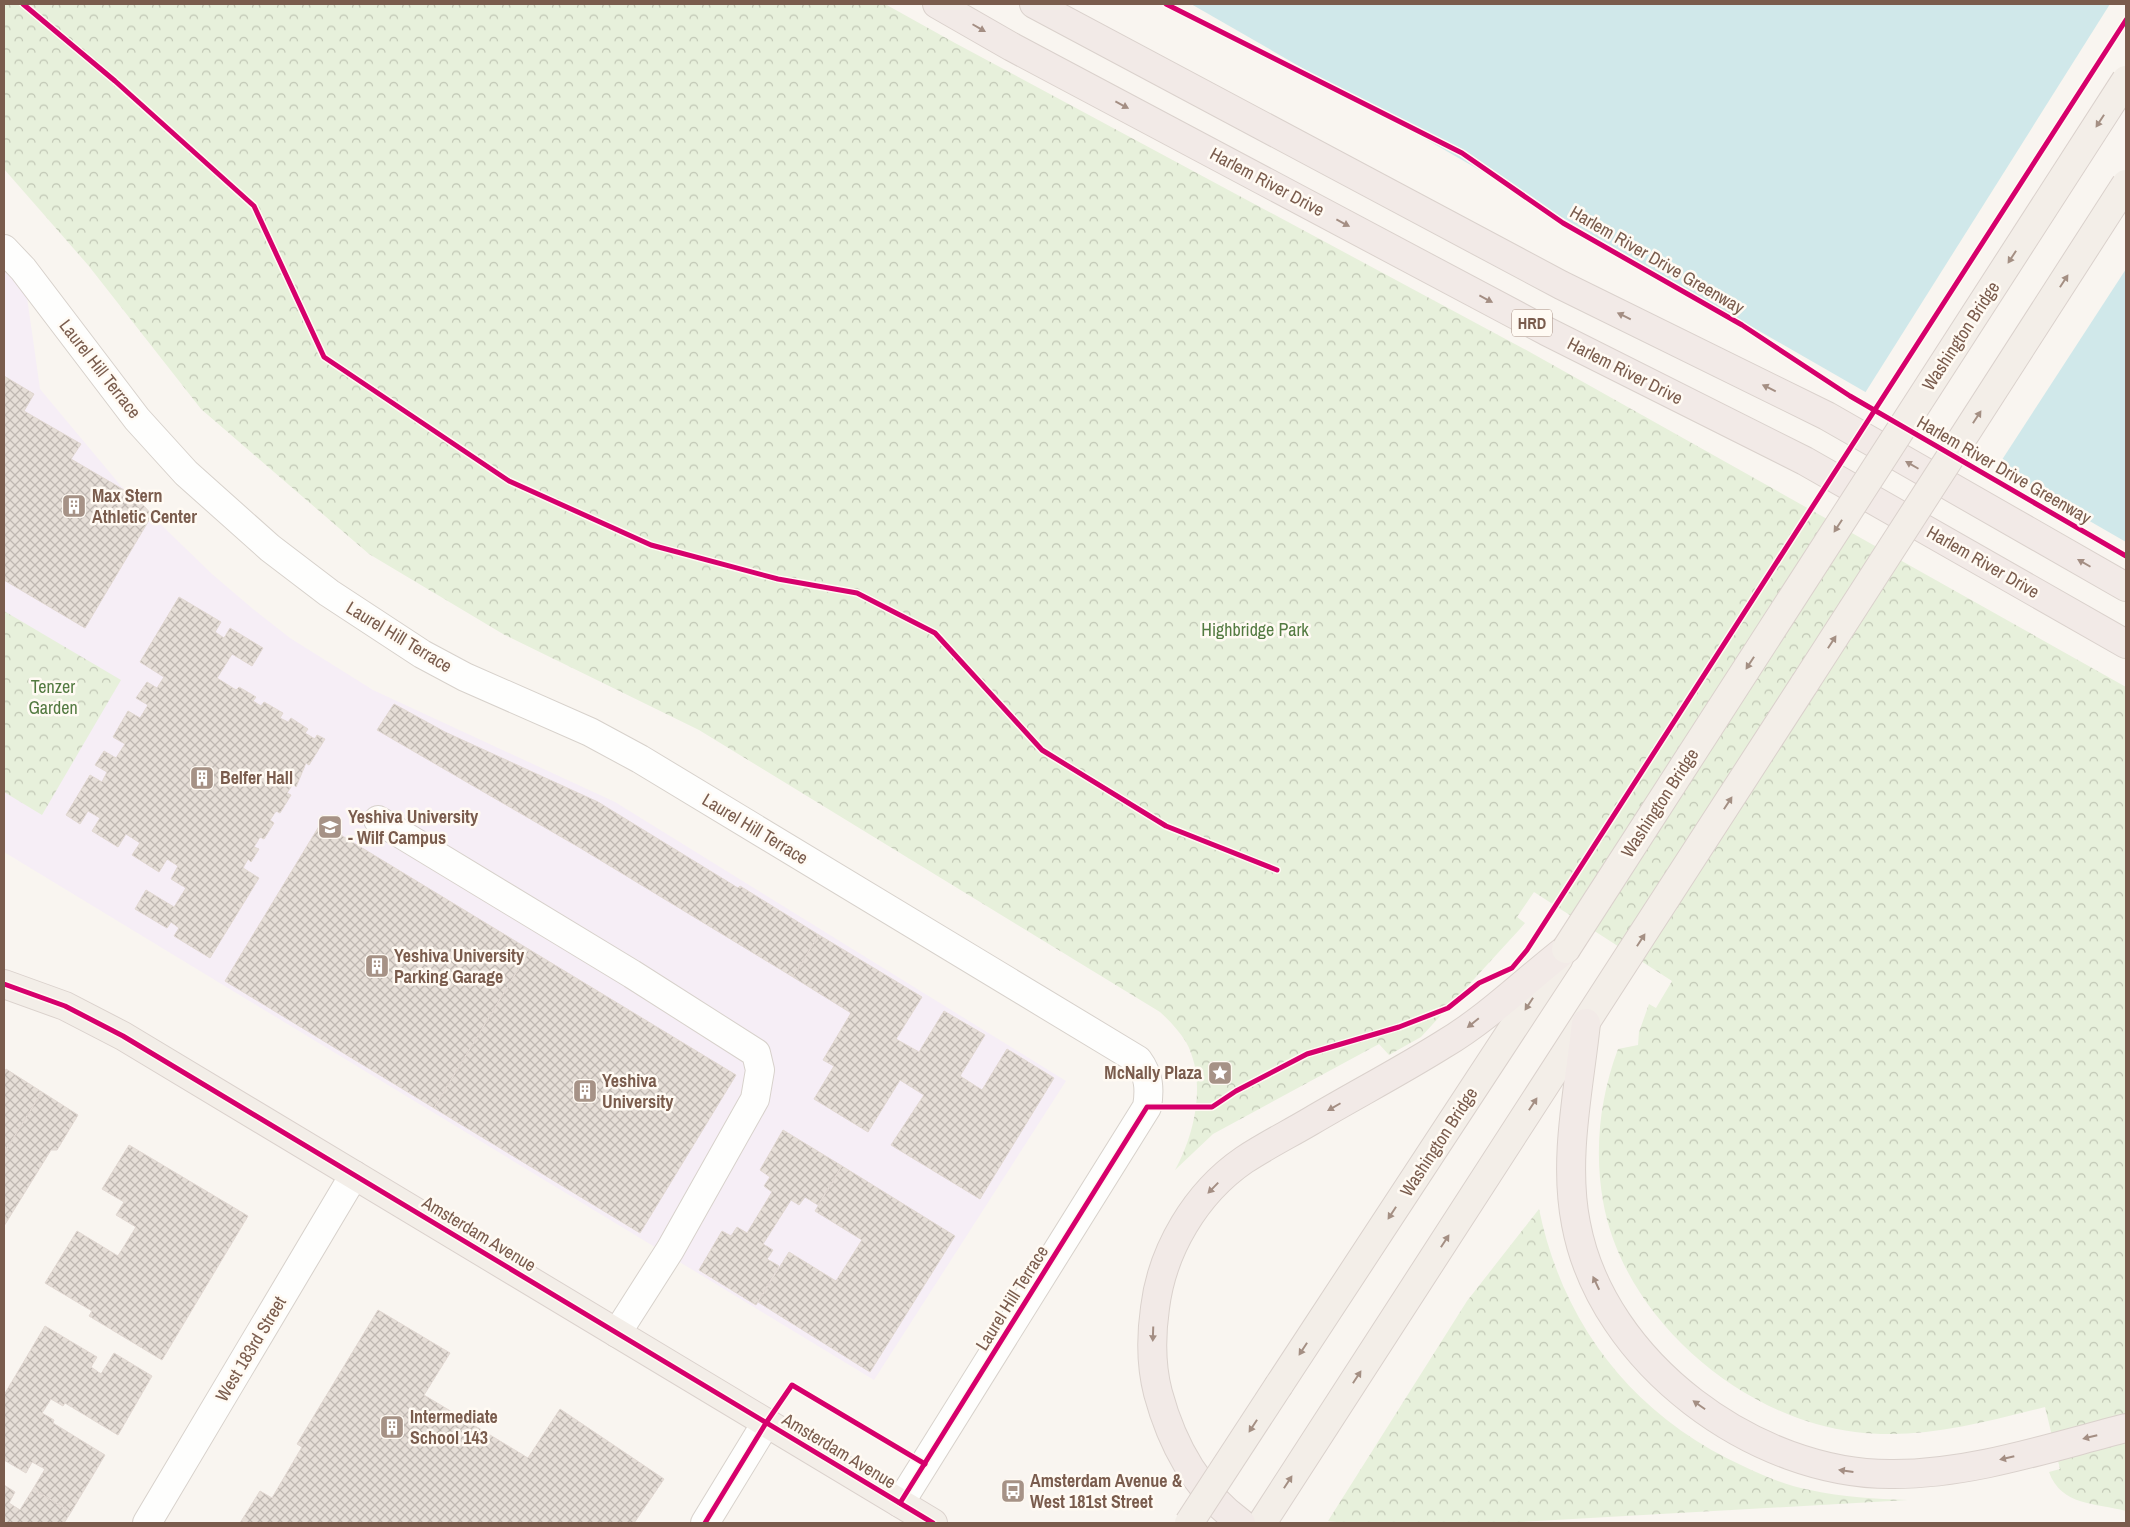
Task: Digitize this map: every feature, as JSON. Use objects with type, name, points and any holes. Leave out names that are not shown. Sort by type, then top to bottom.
[{"type":"highway","name":"Harlem River Drive","points":[[937,4],[1012,47],[1546,330],[1805,461],[2126,644]]},
{"type":"highway","name":"HRD","points":[[1034,4],[1561,285],[1827,416],[2126,587]]},
{"type":"highway","points":[[1241,1523],[1210,1496],[1189,1467],[1170,1431],[1156,1386],[1152,1345],[1156,1298],[1168,1254],[1179,1234],[1208,1193],[1243,1161],[1446,1043],[1566,949]]},
{"type":"highway","points":[[1586,1023],[1571,1160],[1571,1193],[1576,1224],[1587,1263],[1605,1302],[1631,1340],[1662,1375],[1702,1408],[1759,1442],[1803,1461],[1841,1470],[1886,1474],[1932,1472],[1974,1465],[2126,1428]]},
{"type":"main road","name":"Washington Bridge","points":[[1189,1523],[1566,949],[2126,80]]},
{"type":"main road","points":[[1262,1523],[1614,981],[2126,184]]},
{"type":"main road","name":"Amsterdam Avenue","points":[[4,984],[94,1020],[933,1523]]},
{"type":"street","name":"Laurel Hill Terrace","points":[[4,249],[24,269],[115,393],[175,460],[215,500],[305,576],[364,617],[441,664],[566,721],[640,759],[1138,1060],[1145,1070],[1148,1082],[1147,1107],[900,1503]]},
{"type":"street","points":[[378,820],[632,974],[756,1053],[760,1070],[755,1099],[670,1250],[617,1333]]},
{"type":"street","name":"West 183rd Street","points":[[147,1523],[354,1175]]},
{"type":"street","points":[[705,1523],[766,1423]]},
{"type":"shaded area","name":"Yeshiva University - Wilf Campus","points":[[4,249],[23,269],[40,389],[121,486],[212,574],[290,638],[373,690],[615,802],[1066,1081],[874,1380],[4,852]]},
{"type":"green space","name":"Highbridge Park","points":[[4,4],[885,4],[1528,351],[2126,687],[2126,1511],[2081,1501],[2062,1491],[2055,1483],[2049,1472],[2060,1469],[2045,1407],[1998,1419],[1927,1432],[1879,1434],[1855,1432],[1812,1423],[1770,1406],[1730,1383],[1693,1355],[1661,1321],[1635,1284],[1615,1244],[1603,1201],[1600,1182],[1600,1124],[1607,1086],[1618,1049],[1638,1045],[1639,1032],[1649,1004],[1656,1008],[1672,981],[1534,892],[1517,917],[1525,923],[1421,1037],[1389,1055],[1379,1044],[1213,1134],[1175,1170],[1193,1124],[1197,1090],[1196,1073],[1186,1042],[1160,1012],[699,730],[503,634],[369,554],[201,409],[88,265],[4,169]]},
{"type":"green space","name":"Tenzer Garden","points":[[4,611],[121,680],[42,815],[4,792]]},
{"type":"green space","points":[[1539,1209],[1550,1252],[1566,1291],[1585,1329],[1609,1363],[1637,1394],[1669,1421],[1704,1445],[1743,1466],[1784,1483],[1835,1494],[1908,1500],[1504,1523],[1345,1523],[1328,1521],[1467,1301]]},
{"type":"water","points":[[1191,4],[2126,4],[2126,542]]},
{"type":"pier","points":[[2110,4],[2126,4],[2126,269],[1996,469],[1865,393]]},
{"type":"building","name":"Max Stern Athletic Center","points":[[4,376],[34,394],[24,411],[81,444],[71,459],[136,497],[152,515],[85,628],[4,580]]},
{"type":"building","name":"Belfer Hall","points":[[179,597],[221,622],[215,632],[224,638],[230,628],[263,648],[252,666],[232,654],[217,678],[236,690],[239,687],[256,697],[253,701],[261,706],[264,702],[283,713],[280,718],[288,722],[291,718],[308,729],[305,733],[315,739],[317,735],[325,739],[309,765],[306,763],[296,787],[293,784],[287,793],[291,795],[280,813],[276,811],[270,820],[274,823],[264,839],[260,837],[254,847],[259,849],[251,862],[248,859],[243,868],[259,878],[210,958],[174,936],[179,928],[171,922],[167,928],[135,909],[146,890],[174,907],[186,888],[171,879],[178,866],[167,859],[159,872],[132,855],[140,843],[126,834],[118,847],[92,831],[100,818],[88,811],[80,824],[66,815],[90,775],[102,782],[107,772],[95,765],[104,751],[116,758],[125,744],[113,737],[128,711],[140,718],[148,705],[136,698],[147,682],[157,688],[164,677],[140,662]]},
{"type":"building","points":[[394,704],[445,732],[598,802],[819,935],[793,977],[582,849],[377,730]]},
{"type":"building","name":"Yeshiva University Parking Garage","points":[[321,823],[530,950],[434,1108],[225,981]]},
{"type":"building","points":[[819,935],[922,997],[896,1039],[919,1052],[944,1011],[985,1035],[960,1076],[982,1090],[1007,1049],[1054,1078],[980,1199],[891,1145],[924,1095],[900,1080],[868,1132],[814,1099],[834,1066],[823,1060],[851,1013],[793,977]]},
{"type":"building","name":"Yeshiva University","points":[[530,950],[736,1075],[640,1233],[434,1108]]},
{"type":"building","points":[[6,1069],[42,1092],[4,1153],[4,1073]]},
{"type":"building","points":[[42,1092],[78,1115],[57,1150],[51,1150],[4,1226],[4,1153]]},
{"type":"building","points":[[783,1130],[842,1166],[818,1205],[805,1197],[799,1205],[791,1200],[763,1244],[773,1250],[767,1259],[779,1266],[756,1305],[699,1270],[722,1231],[731,1236],[737,1227],[747,1233],[772,1192],[764,1186],[770,1177],[760,1170]]},
{"type":"building","points":[[129,1145],[248,1216],[162,1360],[89,1316],[92,1311],[45,1283],[77,1231],[118,1256],[136,1227],[116,1215],[124,1202],[102,1189]]},
{"type":"building","points":[[842,1166],[955,1236],[870,1372],[758,1302],[789,1252],[836,1281],[862,1240],[815,1211]]},
{"type":"building","name":"Intermediate School 143","points":[[378,1310],[450,1353],[424,1395],[528,1458],[560,1409],[664,1479],[634,1523],[240,1523],[260,1491],[272,1498],[302,1447],[297,1444]]},
{"type":"building","points":[[45,1326],[97,1357],[91,1367],[101,1374],[114,1353],[152,1376],[118,1435],[65,1403],[63,1406],[51,1399],[42,1413],[54,1420],[53,1423],[105,1455],[71,1512],[33,1489],[45,1469],[32,1462],[26,1473],[4,1460],[4,1395]]},
{"type":"building","points":[[4,1485],[15,1492],[9,1503],[20,1510],[33,1489],[71,1512],[64,1523],[4,1523]]},
{"type":"cycle path","points":[[23,4],[115,81],[254,206],[324,357],[509,481],[651,545],[778,579],[857,593],[935,633],[1042,750],[1166,826],[1277,870]]},
{"type":"cycle path","name":"Harlem River Drive Greenway","points":[[1166,4],[1462,153],[1563,223],[1742,325],[1850,396],[2126,556]]},
{"type":"cycle path","points":[[900,1503],[1147,1107],[1212,1107],[1236,1091],[1307,1054],[1399,1027],[1448,1008],[1479,983],[1512,968],[1527,950],[2126,20]]},
{"type":"cycle path","points":[[4,984],[65,1006],[123,1036],[933,1523]]},
{"type":"cycle path","points":[[705,1523],[766,1423],[792,1385],[925,1464]]},
{"type":"place","name":"Max Stern Athletic Center","points":[[74,506]]},
{"type":"place","name":"Belfer Hall","points":[[202,778]]},
{"type":"place","name":"Yeshiva University - Wilf Campus","points":[[330,827]]},
{"type":"place","name":"Yeshiva University Parking Garage","points":[[377,966]]},
{"type":"place","name":"McNally Plaza","points":[[1220,1073]]},
{"type":"place","name":"Yeshiva University","points":[[585,1091]]},
{"type":"place","name":"Intermediate School 143","points":[[392,1427]]},
{"type":"place","name":"Amsterdam Avenue & West 181st Street","points":[[1013,1491]]}]
